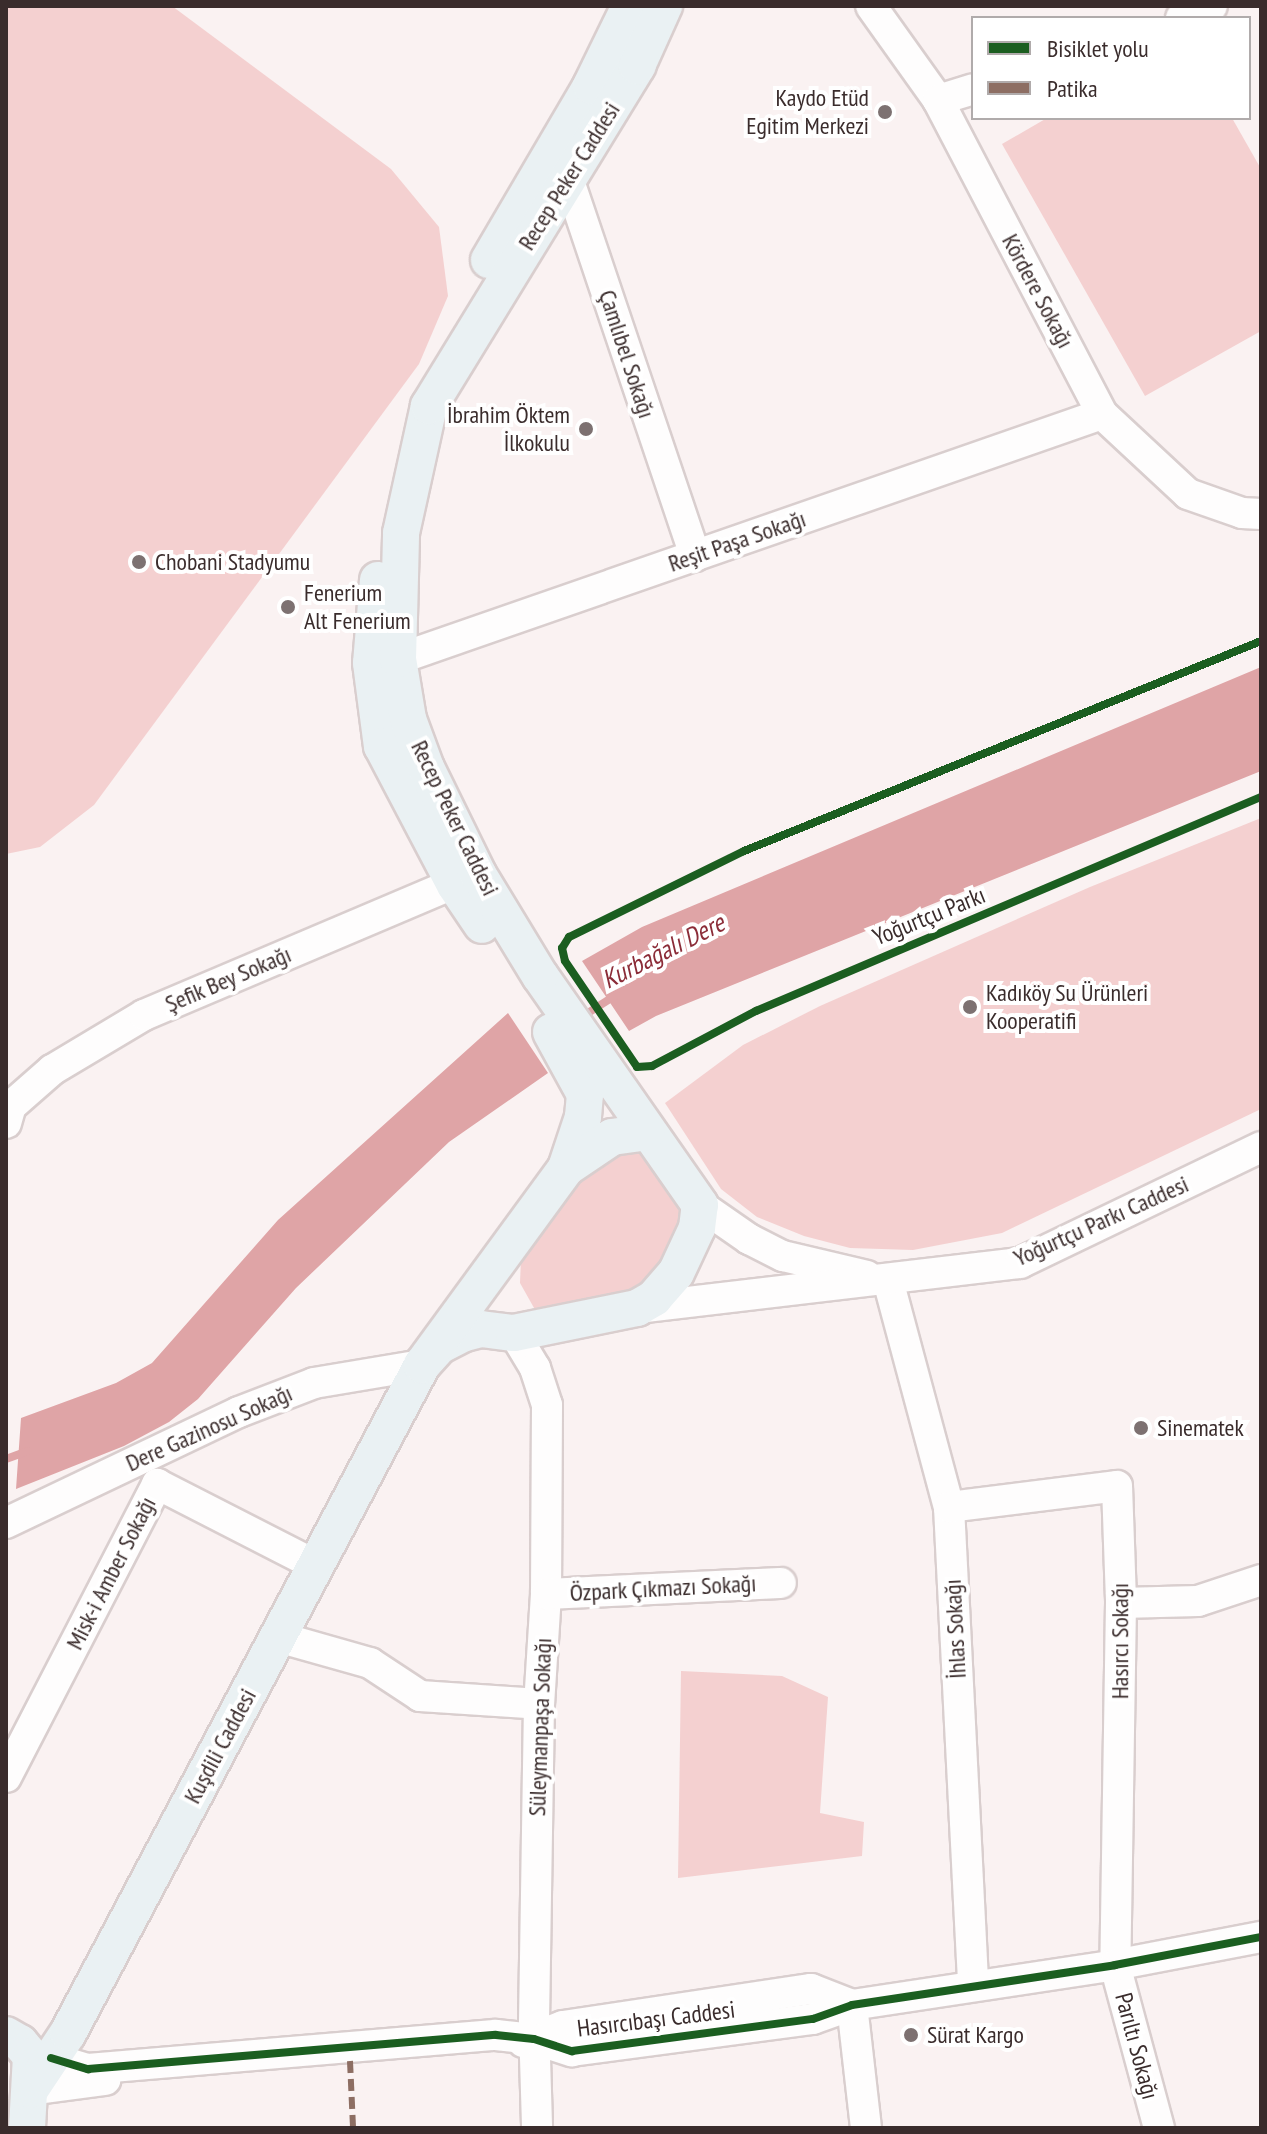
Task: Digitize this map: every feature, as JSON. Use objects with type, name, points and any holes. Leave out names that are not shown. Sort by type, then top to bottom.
[{"type":"main road","name":"Recep Peker Caddesi","points":[[630,6],[591,86],[557,171],[429,406],[401,533],[384,661],[466,879],[587,1067],[647,1132],[700,1205]]},
{"type":"main road","name":"Recep Peker Caddesi","points":[[557,171],[637,66],[664,6]]},
{"type":"main road","name":"Recep Peker Caddesi","points":[[566,1168],[583,1117],[587,1067]]},
{"type":"main road","name":"Kuşdili Caddesi","points":[[27,2128],[30,2090],[68,2033],[422,1365],[487,1272],[566,1168],[612,1137],[647,1132]]},
{"type":"main road","name":"Yoğurtçu Parkı Caddesi","points":[[514,1333],[637,1308],[654,1298],[676,1273],[694,1238],[700,1205]]},
{"type":"main road","points":[[487,1272],[492,1307],[514,1333]]},
{"type":"main road","name":"Kuşdili Caddesi","points":[[422,1365],[439,1346],[465,1333],[481,1329],[514,1333]]},
{"type":"main road","points":[[6,2035],[20,2043],[31,2056],[30,2090]]},
{"type":"street","name":"Kördere Sokağı","points":[[871,6],[938,100],[1102,414],[1188,494],[1242,513],[1261,514]]},
{"type":"street","points":[[1186,16],[1212,6]]},
{"type":"street","points":[[938,100],[971,90]]},
{"type":"street","name":"Çamlıbel Sokağı","points":[[557,171],[695,556]]},
{"type":"street","name":"Reşit Paşa Sokağı","points":[[384,661],[1102,414]]},
{"type":"street","name":"Şefik Bey Sokağı","points":[[8,1109],[52,1070],[144,1015],[466,879]]},
{"type":"street","name":"Yoğurtçu Parkı Caddesi","points":[[637,1308],[1020,1263],[1261,1147]]},
{"type":"street","name":"Yoğurtçu Parkı Caddesi","points":[[700,1205],[749,1239],[783,1256],[888,1280]]},
{"type":"street","name":"İhlas Sokağı","points":[[888,1280],[949,1507],[973,1985]]},
{"type":"street","name":"Süleymanpaşa Sokağı","points":[[514,1333],[535,1368],[547,1405],[546,1594],[539,1704],[534,2039],[537,2128]]},
{"type":"street","name":"Dere Gazinosu Sokağı","points":[[6,1523],[126,1464],[314,1383],[422,1365]]},
{"type":"street","points":[[126,1464],[157,1484]]},
{"type":"street","name":"Misk-i Amber Sokağı","points":[[6,1777],[157,1484],[315,1565]]},
{"type":"street","name":"Hasırcı Sokağı","points":[[949,1507],[1117,1486],[1121,1603],[1115,1965]]},
{"type":"street","points":[[1121,1603],[1198,1601],[1261,1580]]},
{"type":"street","name":"Özpark Çıkmazı Sokağı","points":[[546,1594],[781,1583]]},
{"type":"street","points":[[278,1637],[370,1663],[420,1696],[539,1704]]},
{"type":"street","points":[[866,2128],[852,2005],[1115,1965],[1261,1937]]},
{"type":"street","name":"Parıltı Sokağı","points":[[1115,1965],[1159,2128]]},
{"type":"street","name":"Hasırcıbaşı Caddesi","points":[[30,2090],[84,2082],[500,2047],[534,2039],[563,2026],[811,1989],[852,2005]]},
{"type":"street","name":"Hasırcıbaşı Caddesi","points":[[51,2058],[88,2069],[468,2037],[534,2039]]},
{"type":"shaded area","name":"Chobani Stadyumu","points":[[6,6],[172,6],[391,169],[439,227],[448,296],[419,364],[94,805],[40,847],[6,854]]},
{"type":"shaded area","points":[[1044,120],[1233,120],[1261,169],[1261,331],[1145,396],[1002,144]]},
{"type":"shaded area","points":[[1261,818],[1261,1109],[1002,1233],[913,1250],[850,1248],[804,1236],[757,1217],[721,1189],[665,1103],[743,1045],[820,1006],[1090,887]]},
{"type":"shaded area","points":[[643,1139],[689,1201],[650,1294],[538,1315],[520,1283],[521,1258],[587,1167]]},
{"type":"shaded area","points":[[681,1671],[782,1676],[828,1697],[820,1813],[864,1822],[862,1856],[678,1878]]},
{"type":"water","points":[[1261,667],[1261,771],[656,1016],[629,1031],[582,961],[642,927]]},
{"type":"water","points":[[508,1013],[548,1073],[449,1142],[296,1288],[198,1399],[169,1422],[124,1446],[16,1489],[21,1418],[116,1383],[152,1363],[278,1220]]},
{"type":"waterway","name":"Kurbağalı Dere","points":[[580,1018],[616,995]]},
{"type":"waterway","name":"Kurbağalı Dere","points":[[6,1459],[28,1451]]},
{"type":"marked path","points":[[350,2061],[353,2128]]},
{"type":"cycle path","name":"Yoğurtçu Parkı","points":[[1261,641],[744,851],[569,937],[562,948],[565,961],[637,1067],[652,1066],[756,1011],[1261,797]]},
{"type":"cycle path","points":[[51,2058],[88,2069],[496,2035],[534,2039],[572,2051],[813,2019],[852,2005],[1115,1965],[1261,1937]]},
{"type":"place","name":"Kaydo Etüd Egitim Merkezi","points":[[885,112]]},
{"type":"place","name":"İbrahim Öktem İlkokulu","points":[[586,429]]},
{"type":"place","name":"Chobani Stadyumu","points":[[139,562]]},
{"type":"place","name":"Fenerium Alt Fenerium","points":[[288,607]]},
{"type":"place","name":"Kadıköy Su Ürünleri Kooperatifi","points":[[970,1007]]},
{"type":"place","name":"Sinematek","points":[[1141,1428]]},
{"type":"place","name":"Sürat Kargo","points":[[911,2035]]}]
